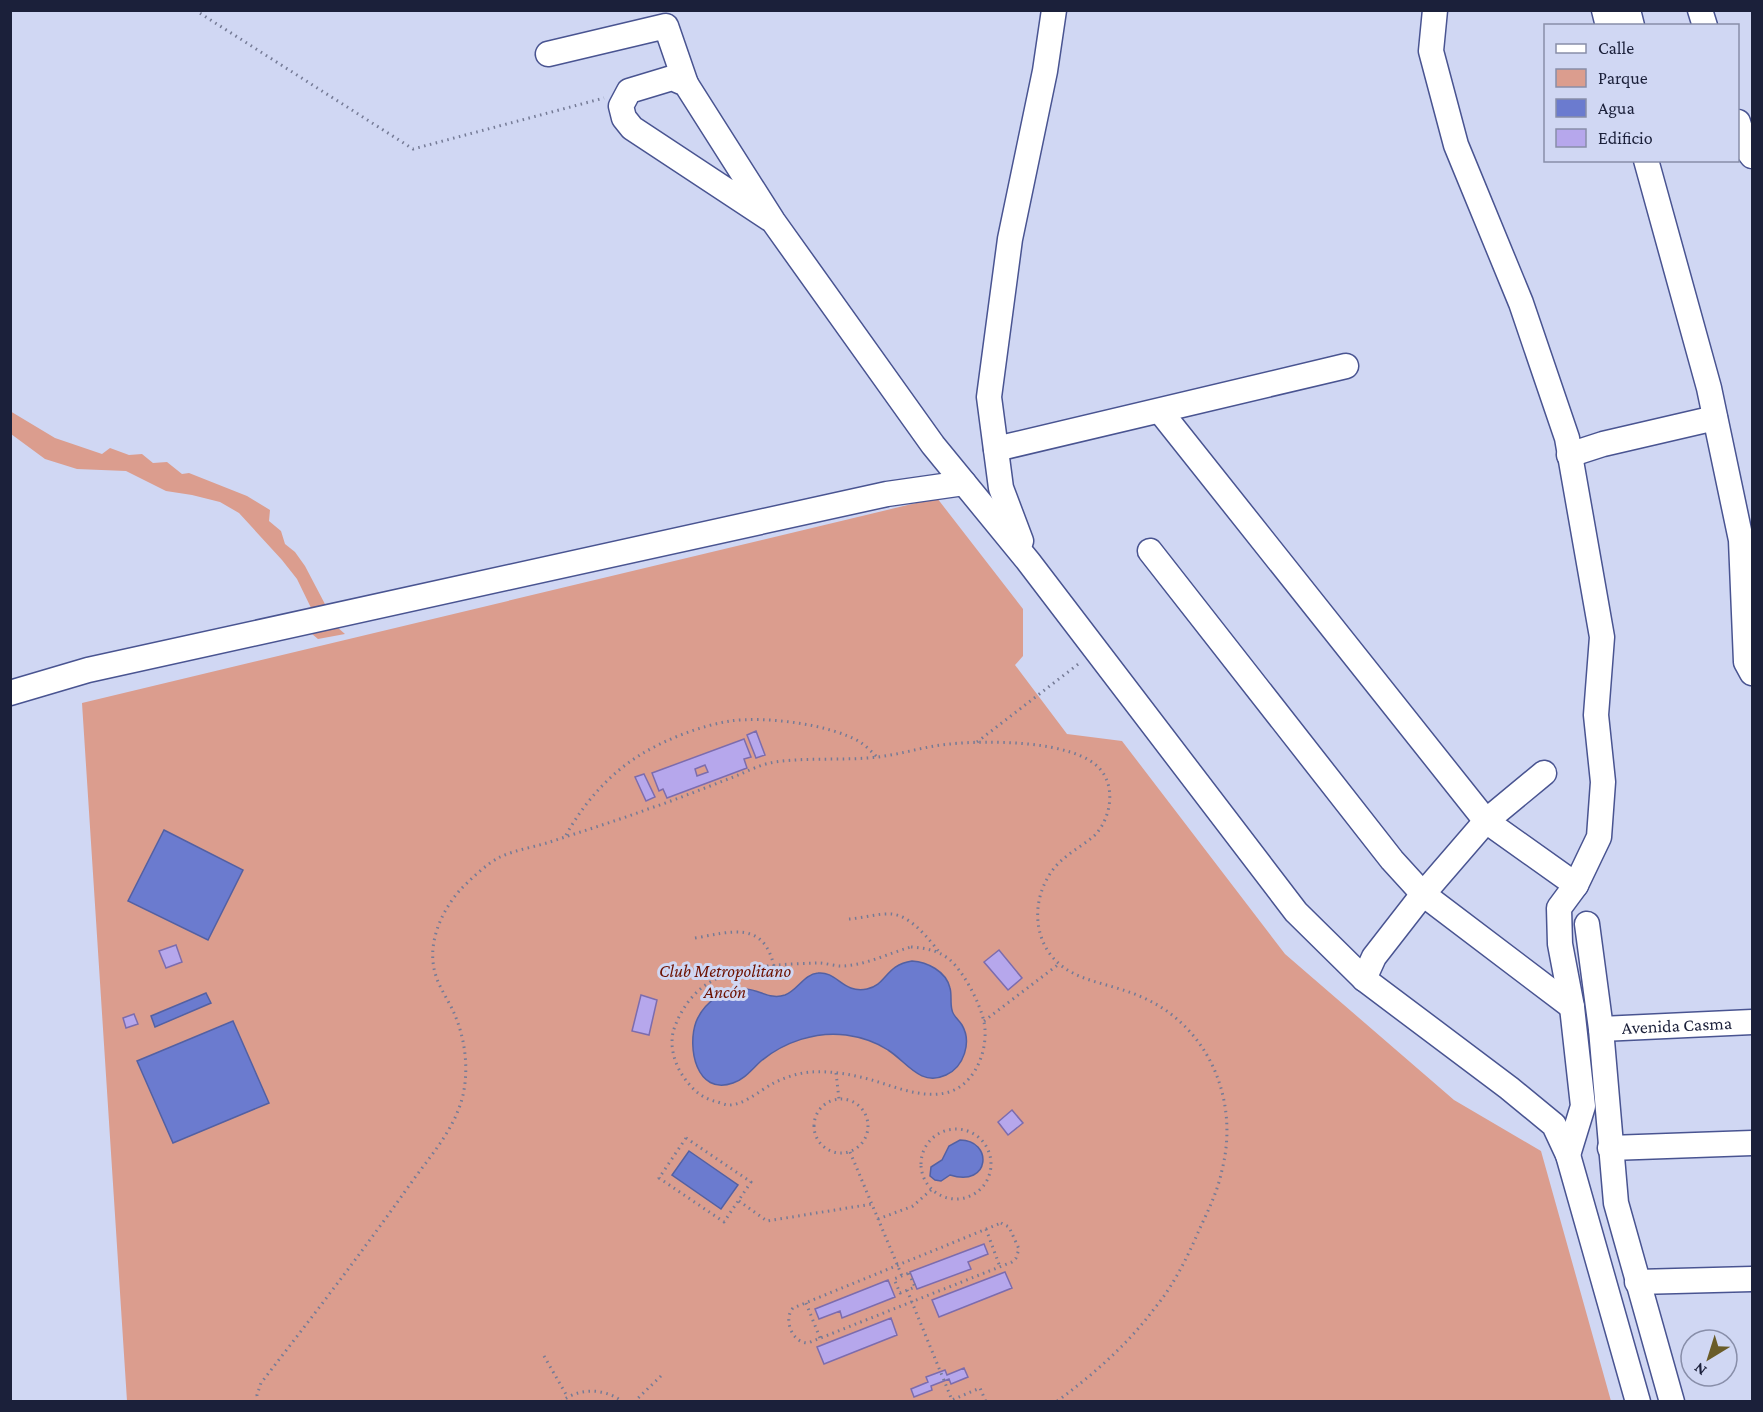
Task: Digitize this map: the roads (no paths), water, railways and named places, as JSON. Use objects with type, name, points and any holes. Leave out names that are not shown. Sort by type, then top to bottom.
[{"type":"street","points":[[1028,561],[1001,488],[988,397],[1010,238],[1045,71],[1054,10]]},
{"type":"street","points":[[1435,10],[1431,51],[1456,145],[1521,303],[1567,438],[1602,637],[1596,715],[1603,782],[1599,837],[1576,885],[1559,908],[1560,944],[1572,1006],[1583,1107],[1568,1155]]},
{"type":"street","points":[[548,54],[666,26],[686,84],[773,221],[933,445],[1028,561],[1296,912],[1364,979],[1500,1081],[1554,1125],[1568,1155],[1638,1401]]},
{"type":"street","points":[[686,84],[672,78],[629,91],[621,106],[624,118],[632,128],[773,221]]},
{"type":"street","points":[[1739,129],[1746,148],[1752,156]]},
{"type":"street","points":[[1647,162],[1709,388],[1740,540],[1746,662],[1752,673]]},
{"type":"street","points":[[996,449],[1346,366]]},
{"type":"street","points":[[1160,411],[1486,821],[1576,885]]},
{"type":"street","points":[[1569,455],[1603,444],[1715,418]]},
{"type":"street","points":[[10,693],[88,670],[886,494],[964,483]]},
{"type":"street","points":[[1150,551],[1392,860],[1423,894],[1572,1006]]},
{"type":"street","points":[[1364,979],[1374,957],[1423,894],[1486,821],[1544,773]]},
{"type":"street","points":[[1587,924],[1601,1029],[1616,1203],[1672,1401]]},
{"type":"street","name":"Avenida Casma","points":[[1601,1029],[1752,1022]]},
{"type":"street","points":[[1610,1148],[1752,1143]]},
{"type":"street","points":[[1637,1282],[1752,1278]]},
{"type":"water","points":[[164,830],[243,870],[208,940],[128,901]]},
{"type":"water","points":[[912,961],[935,968],[948,982],[953,1012],[965,1032],[966,1046],[962,1060],[946,1075],[937,1078],[921,1076],[888,1050],[868,1040],[835,1034],[812,1036],[790,1043],[770,1054],[745,1076],[733,1083],[720,1085],[710,1082],[697,1067],[693,1044],[696,1022],[704,1008],[723,994],[746,989],[770,996],[785,995],[809,976],[818,973],[830,975],[852,988],[867,989],[879,984],[896,966]]},
{"type":"water","points":[[206,993],[211,1003],[155,1027],[151,1016]]},
{"type":"water","points":[[233,1021],[269,1103],[173,1143],[137,1061]]},
{"type":"water","points":[[960,1140],[971,1142],[978,1147],[983,1162],[980,1170],[974,1175],[964,1177],[950,1175],[941,1181],[935,1180],[930,1176],[931,1167],[942,1160],[949,1146]]},
{"type":"water","points":[[689,1151],[738,1185],[721,1209],[672,1175]]},
{"type":"park label","name":"Club Metropolitano Ancón","points":[[725,981]]}]
